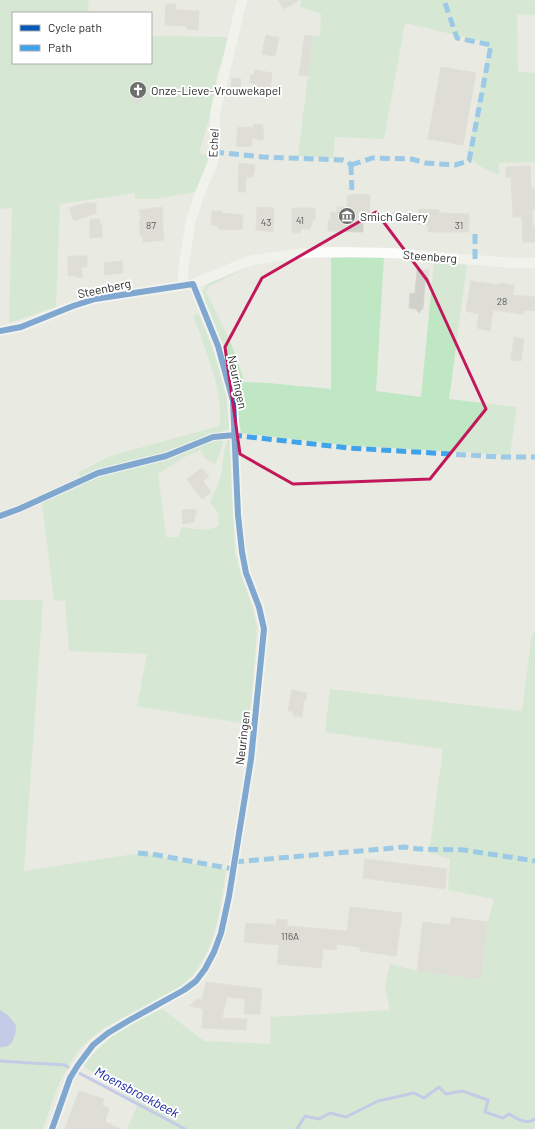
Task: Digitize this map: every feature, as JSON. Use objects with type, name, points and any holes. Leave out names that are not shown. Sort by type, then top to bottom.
[{"type":"street","name":"Echel","points":[[188,285],[183,270],[191,220],[213,162],[215,145],[214,113],[242,0]]},
{"type":"street","name":"Steenberg","points":[[0,330],[21,327],[73,306],[95,299],[188,285],[249,261],[304,253],[393,253],[514,263],[535,263]]},
{"type":"street","name":"Neuringen","points":[[52,1129],[70,1078],[93,1045],[108,1033],[184,990],[196,981],[206,969],[221,933],[229,896],[251,759],[264,629],[259,607],[246,573],[242,552],[238,515],[233,402],[218,346],[188,285]]},
{"type":"highlighted area","points":[[376,212],[427,280],[486,409],[430,479],[293,484],[240,454],[225,347],[262,278]]},
{"type":"green space","points":[[0,0],[88,0],[89,12],[12,12],[12,64],[152,64],[152,36],[226,37],[229,42],[217,74],[213,105],[199,153],[210,156],[195,192],[155,199],[135,199],[135,193],[60,204],[56,307],[9,323],[12,208],[0,209]]},
{"type":"green space","points":[[301,0],[535,0],[535,15],[517,14],[518,71],[535,73],[535,162],[499,163],[499,175],[483,168],[467,156],[490,43],[405,23],[384,139],[335,137],[333,158],[298,156],[313,36],[320,36],[321,14],[300,7]]},
{"type":"green space","points":[[384,256],[376,391],[421,397],[434,262],[467,265],[449,399],[517,407],[510,455],[343,445],[241,433],[234,384],[222,343],[205,304],[203,291],[207,284],[242,268],[244,269],[208,287],[206,292],[223,325],[241,370],[244,382],[331,389],[331,258]]},
{"type":"green space","points":[[199,314],[212,347],[226,391],[229,429],[222,432],[223,444],[215,465],[205,458],[200,450],[183,458],[158,474],[166,537],[179,537],[181,527],[211,529],[219,525],[218,513],[210,502],[221,475],[226,443],[228,439],[231,439],[235,554],[253,609],[257,628],[252,697],[247,724],[137,706],[147,654],[69,651],[65,601],[54,600],[42,503],[54,495],[82,481],[78,473],[110,456],[219,426],[219,400],[216,385],[193,315]]},
{"type":"green space","points":[[0,600],[43,600],[24,871],[141,853],[226,870],[215,931],[200,965],[190,978],[178,989],[103,1029],[81,1048],[73,1058],[61,1081],[43,1129],[0,1129]]},
{"type":"green space","points":[[532,633],[535,633],[535,1129],[127,1129],[138,1104],[82,1065],[112,1036],[134,1022],[162,1009],[204,1041],[270,1044],[271,1017],[390,1010],[385,986],[390,964],[417,971],[481,979],[488,922],[494,899],[448,890],[450,859],[429,853],[443,749],[325,732],[330,689],[522,711]]},
{"type":"water","points":[[0,1010],[8,1015],[16,1025],[11,1044],[4,1047],[0,1047]]},
{"type":"building","points":[[278,0],[299,0],[284,9]]},
{"type":"building","points":[[166,4],[176,4],[176,10],[199,11],[198,30],[187,29],[187,26],[165,25]]},
{"type":"building","points":[[266,35],[279,38],[275,56],[262,54]]},
{"type":"building","points":[[305,35],[313,36],[308,76],[299,75]]},
{"type":"building","points":[[441,67],[476,73],[463,145],[428,139]]},
{"type":"building","points":[[255,70],[272,73],[270,91],[259,90],[256,84],[250,83],[251,75],[254,75]]},
{"type":"building","points":[[232,78],[241,79],[240,88],[231,87]]},
{"type":"building","name":"Onze-Lieve-Vrouwekapel","points":[[132,83],[144,83],[143,97],[138,105],[133,102]]},
{"type":"building","points":[[254,124],[263,125],[263,140],[252,138],[251,147],[236,146],[238,127],[254,128]]},
{"type":"building","points":[[239,163],[255,165],[253,177],[246,177],[245,192],[238,192]]},
{"type":"building","points":[[530,166],[531,188],[534,188],[535,195],[535,209],[532,209],[533,227],[535,226],[535,242],[523,242],[522,217],[513,217],[511,177],[506,177],[506,167]]},
{"type":"building","name":"Smich Galery","points":[[355,194],[370,196],[369,219],[367,219],[367,222],[363,222],[363,232],[328,231],[328,220],[330,220],[331,212],[337,213],[337,207],[347,208],[347,196]]},
{"type":"building","points":[[87,203],[96,203],[96,213],[74,221],[69,208]]},
{"type":"building","points":[[162,207],[164,240],[143,242],[139,221],[141,221],[139,210]]},
{"type":"building","points":[[257,207],[274,208],[273,232],[256,230]]},
{"type":"building","points":[[292,208],[315,208],[315,220],[313,220],[310,229],[301,229],[301,233],[292,232]]},
{"type":"building","points":[[419,209],[439,210],[439,213],[469,214],[469,232],[428,232],[428,225],[418,225]]},
{"type":"building","points":[[212,211],[222,211],[221,213],[243,215],[242,229],[219,229],[216,225],[211,225]]},
{"type":"building","points":[[90,219],[100,219],[100,225],[102,225],[102,237],[90,238]]},
{"type":"building","points":[[68,256],[87,256],[87,267],[82,267],[82,278],[68,276]]},
{"type":"building","points":[[122,261],[123,273],[105,275],[104,263]]},
{"type":"building","points":[[417,270],[429,270],[428,282],[425,282],[423,308],[419,313],[416,309],[409,308],[410,293],[415,294]]},
{"type":"building","points":[[471,281],[499,285],[500,283],[514,285],[513,295],[535,297],[535,311],[524,310],[523,314],[493,310],[490,331],[477,328],[479,314],[466,311]]},
{"type":"building","points":[[514,337],[524,339],[521,361],[511,360]]},
{"type":"building","points":[[202,468],[209,477],[203,481],[211,492],[202,499],[187,479]]},
{"type":"building","points":[[196,509],[194,522],[183,524],[182,510]]},
{"type":"building","points":[[292,690],[307,693],[306,700],[304,700],[302,717],[293,716],[293,711],[288,711]]},
{"type":"building","points":[[365,859],[447,869],[445,889],[363,878]]},
{"type":"building","points":[[350,907],[402,913],[396,956],[360,951],[360,947],[337,944],[336,950],[323,949],[321,968],[277,964],[279,945],[244,942],[246,923],[276,925],[276,919],[287,920],[287,926],[347,931]]},
{"type":"building","points":[[451,917],[488,922],[481,979],[417,971],[423,922],[450,925]]},
{"type":"building","points":[[206,982],[262,989],[260,1014],[244,1014],[245,999],[227,997],[222,1018],[247,1019],[246,1030],[202,1028],[203,1009],[190,1006],[196,999],[202,1000]]},
{"type":"building","points":[[79,1091],[104,1099],[102,1105],[109,1108],[105,1122],[121,1129],[65,1129]]},
{"type":"waterway","name":"Moensbroekbeek","points":[[0,1061],[65,1065],[68,1067]]},
{"type":"waterway","name":"Moensbroekbeek","points":[[79,1073],[185,1129]]},
{"type":"waterway","name":"Moensbroekbeek","points":[[297,1129],[305,1116],[319,1119],[330,1113],[346,1117],[378,1101],[414,1093],[424,1098],[439,1087],[446,1094],[462,1091],[488,1100],[485,1112],[503,1118],[509,1114],[525,1121],[532,1121],[535,1119]]},
{"type":"marked path","points":[[351,165],[372,158],[411,159],[426,163],[455,165],[469,161],[491,45],[457,38],[444,0]]},
{"type":"marked path","points":[[214,152],[263,157],[343,160],[351,165]]},
{"type":"marked path","points":[[351,165],[352,194]]},
{"type":"marked path","points":[[475,230],[475,259]]},
{"type":"marked path","points":[[232,435],[349,448],[500,457],[535,457]]},
{"type":"marked path","points":[[234,862],[405,847],[418,849],[464,850],[535,861]]},
{"type":"marked path","points":[[138,853],[233,869]]},
{"type":"cycle path","points":[[0,331],[21,327],[73,306],[95,299],[193,284],[218,346],[233,401],[238,515],[242,552],[246,573],[259,607],[264,629],[251,759],[229,896],[221,933],[214,952],[205,969],[196,981],[184,990],[108,1033],[93,1045],[70,1078],[52,1129]]},
{"type":"cycle path","points":[[0,516],[19,509],[98,473],[166,456],[213,437],[235,435]]},
{"type":"place","name":"Onze-Lieve-Vrouwekapel","points":[[138,90]]},
{"type":"place","name":"Smich Galery","points":[[347,216]]}]
